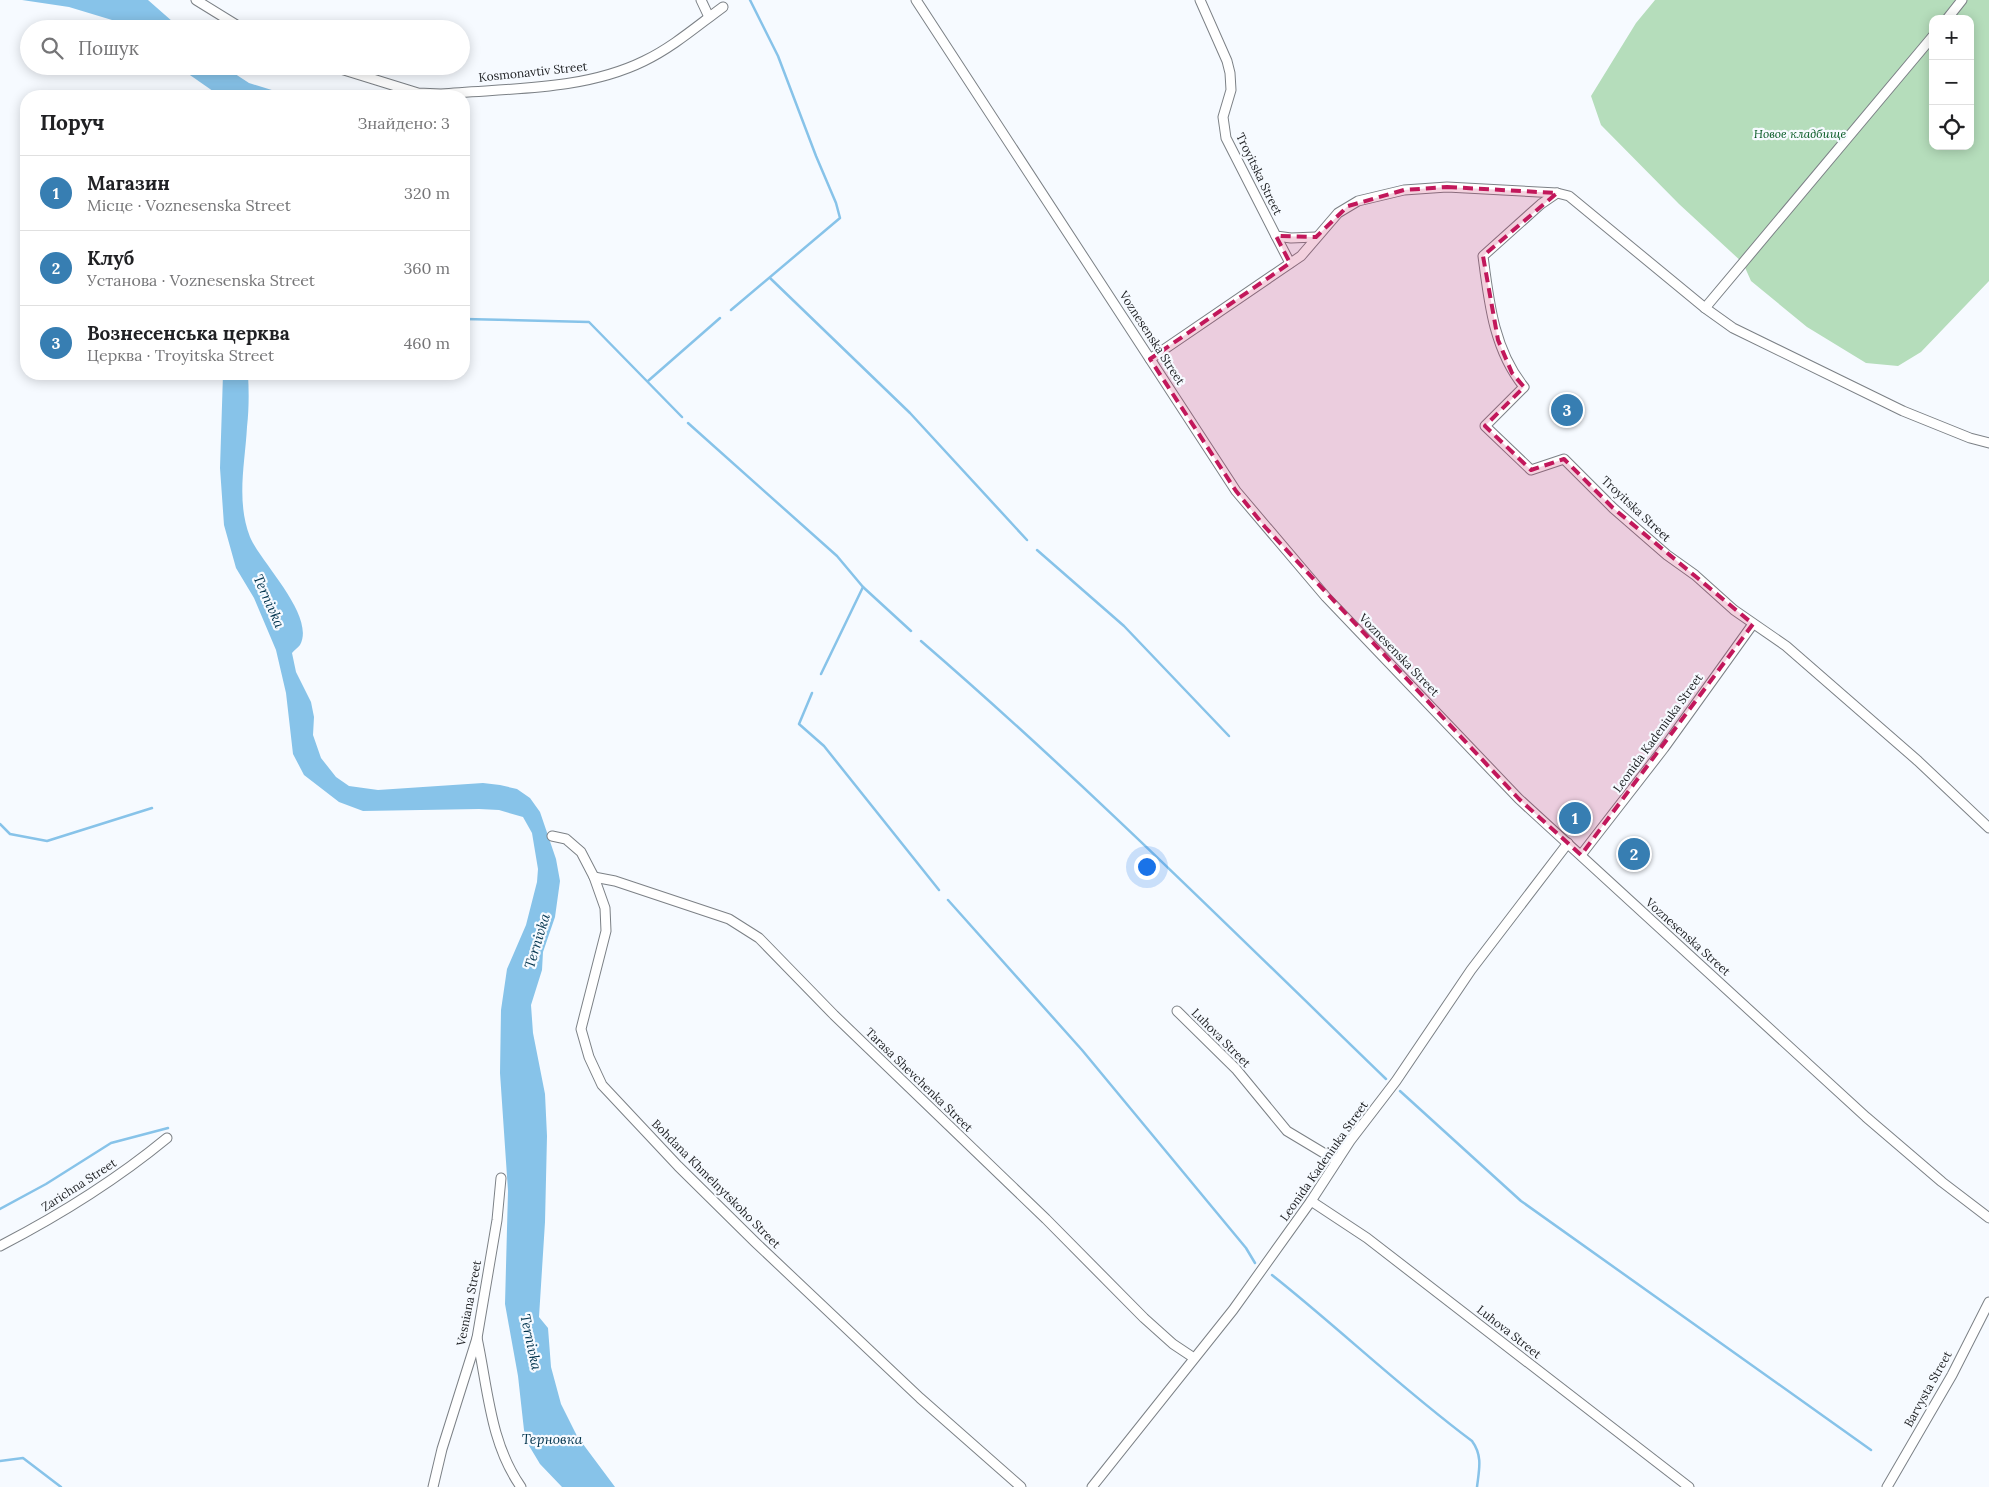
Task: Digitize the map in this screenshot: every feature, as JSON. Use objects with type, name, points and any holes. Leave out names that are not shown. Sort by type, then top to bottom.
[{"type":"street","points":[[196,0],[228,20]]},
{"type":"street","points":[[701,0],[709,18]]},
{"type":"street","name":"Voznesenska Street","points":[[916,0],[1236,491],[1326,597],[1519,799],[1866,1117],[1942,1182],[1989,1218]]},
{"type":"street","name":"Troyitska Street","points":[[1200,0],[1227,61],[1230,73],[1231,90],[1223,117],[1226,138],[1290,263]]},
{"type":"street","points":[[1950,15],[1962,0]]},
{"type":"street","name":"Kosmonavtiv Street","points":[[470,92],[551,85],[605,75],[642,63],[666,49],[723,7]]},
{"type":"street","points":[[1705,308],[1929,41]]},
{"type":"street","name":"Kosmonavtiv Street","points":[[359,75],[406,90]]},
{"type":"street","points":[[1150,359],[1301,256],[1338,213],[1348,206],[1372,197],[1404,190],[1447,187],[1557,193],[1569,196],[1705,308],[1734,328],[1843,383],[1945,429],[1989,443]]},
{"type":"street","name":"Troyitska Street","points":[[1557,193],[1541,204],[1483,256],[1498,340],[1512,373],[1524,387],[1485,426],[1531,470],[1564,459],[1613,508],[1753,624],[1786,646],[1918,761],[1989,828]]},
{"type":"street","points":[[1276,236],[1291,238],[1316,237]]},
{"type":"street","name":"Leonida Kadeniuka Street","points":[[1581,854],[1664,748],[1753,624]]},
{"type":"street","name":"Bohdana Khmelnytskoho Street","points":[[552,836],[566,838],[576,846],[594,877],[605,908],[606,931],[582,1029],[588,1056],[602,1085],[613,1099],[678,1166],[755,1242],[920,1398],[1021,1487]]},
{"type":"street","name":"Leonida Kadeniuka Street","points":[[1092,1487],[1238,1302],[1311,1201],[1337,1161],[1396,1082],[1471,970],[1568,844]]},
{"type":"street","name":"Tarasa Shevchenka Street","points":[[594,877],[615,881],[721,916],[746,928],[759,938],[834,1015],[1046,1219],[1144,1318],[1173,1344],[1194,1358]]},
{"type":"street","name":"Luhova Street","points":[[1177,1012],[1236,1070],[1287,1131],[1337,1161]]},
{"type":"street","name":"Zarichna Street","points":[[0,1246],[42,1224],[141,1159],[167,1138]]},
{"type":"street","name":"Vesniana Street","points":[[433,1487],[442,1449],[477,1338],[497,1220],[501,1178]]},
{"type":"street","name":"Luhova Street","points":[[1311,1201],[1367,1238],[1689,1487]]},
{"type":"street","name":"Barvysta Street","points":[[1887,1487],[1952,1375],[1989,1302]]},
{"type":"street","points":[[477,1338],[494,1428],[502,1453],[521,1487]]},
{"type":"highlighted area","points":[[1447,187],[1557,193],[1483,256],[1498,340],[1512,373],[1524,387],[1485,426],[1531,470],[1564,459],[1613,508],[1753,624],[1581,855],[1519,799],[1265,527],[1236,491],[1150,359],[1290,263],[1276,236],[1316,237],[1348,206],[1404,190]]},
{"type":"green space","name":"Новое кладбище","points":[[1655,0],[1989,0],[1989,281],[1921,352],[1898,366],[1866,363],[1807,327],[1751,281],[1743,263],[1679,204],[1601,125],[1591,96],[1636,23]]},
{"type":"water","points":[[22,0],[148,0],[171,20],[112,20],[69,7]]},
{"type":"water","points":[[190,75],[237,75],[249,83],[272,90],[211,90]]},
{"type":"water","name":"Терновка","points":[[223,380],[248,380],[248,414],[242,482],[243,510],[250,537],[285,590],[300,620],[303,633],[300,645],[292,653],[296,672],[311,702],[314,717],[313,735],[321,758],[336,777],[349,786],[378,790],[483,783],[500,785],[517,789],[530,798],[540,812],[556,859],[560,881],[555,917],[543,952],[542,970],[531,1005],[533,1033],[545,1094],[547,1136],[545,1222],[539,1317],[548,1328],[551,1367],[561,1404],[577,1436],[615,1487],[562,1487],[540,1464],[528,1444],[524,1430],[518,1376],[505,1304],[508,1191],[500,1073],[501,1010],[507,969],[526,925],[537,882],[538,869],[532,833],[523,817],[499,810],[363,811],[339,802],[304,775],[293,754],[286,693],[276,650],[254,598],[236,568],[224,525],[220,468]]},
{"type":"waterway","points":[[731,310],[840,218],[836,203],[778,56],[750,0]]},
{"type":"waterway","points":[[770,278],[910,413],[1027,540]]},
{"type":"waterway","points":[[648,381],[720,318]]},
{"type":"waterway","points":[[470,319],[589,322],[682,417]]},
{"type":"waterway","points":[[688,423],[837,556],[863,587],[911,631]]},
{"type":"waterway","points":[[1037,550],[1124,626],[1229,736]]},
{"type":"waterway","points":[[821,674],[863,587]]},
{"type":"waterway","points":[[921,641],[1099,802],[1386,1079]]},
{"type":"waterway","points":[[812,693],[799,724],[824,746],[939,890]]},
{"type":"waterway","points":[[0,824],[10,834],[47,841],[152,808]]},
{"type":"waterway","points":[[948,900],[1082,1050],[1246,1248],[1255,1263]]},
{"type":"waterway","points":[[1400,1091],[1521,1201],[1871,1450]]},
{"type":"waterway","points":[[0,1209],[46,1184],[111,1143],[168,1128]]},
{"type":"waterway","points":[[1272,1275],[1421,1401],[1472,1441],[1479,1458],[1477,1487]]},
{"type":"waterway","points":[[0,1461],[23,1458],[61,1487]]},
{"type":"place","name":"Вознесенська церква","points":[[1567,410]]},
{"type":"place","name":"Магазин","points":[[1575,818]]},
{"type":"place","name":"Клуб","points":[[1634,854]]},
{"type":"water label","name":"Ternivka","points":[[269,601]]},
{"type":"water label","name":"Ternivka","points":[[537,941]]},
{"type":"water label","name":"Ternivka","points":[[531,1342]]}]
